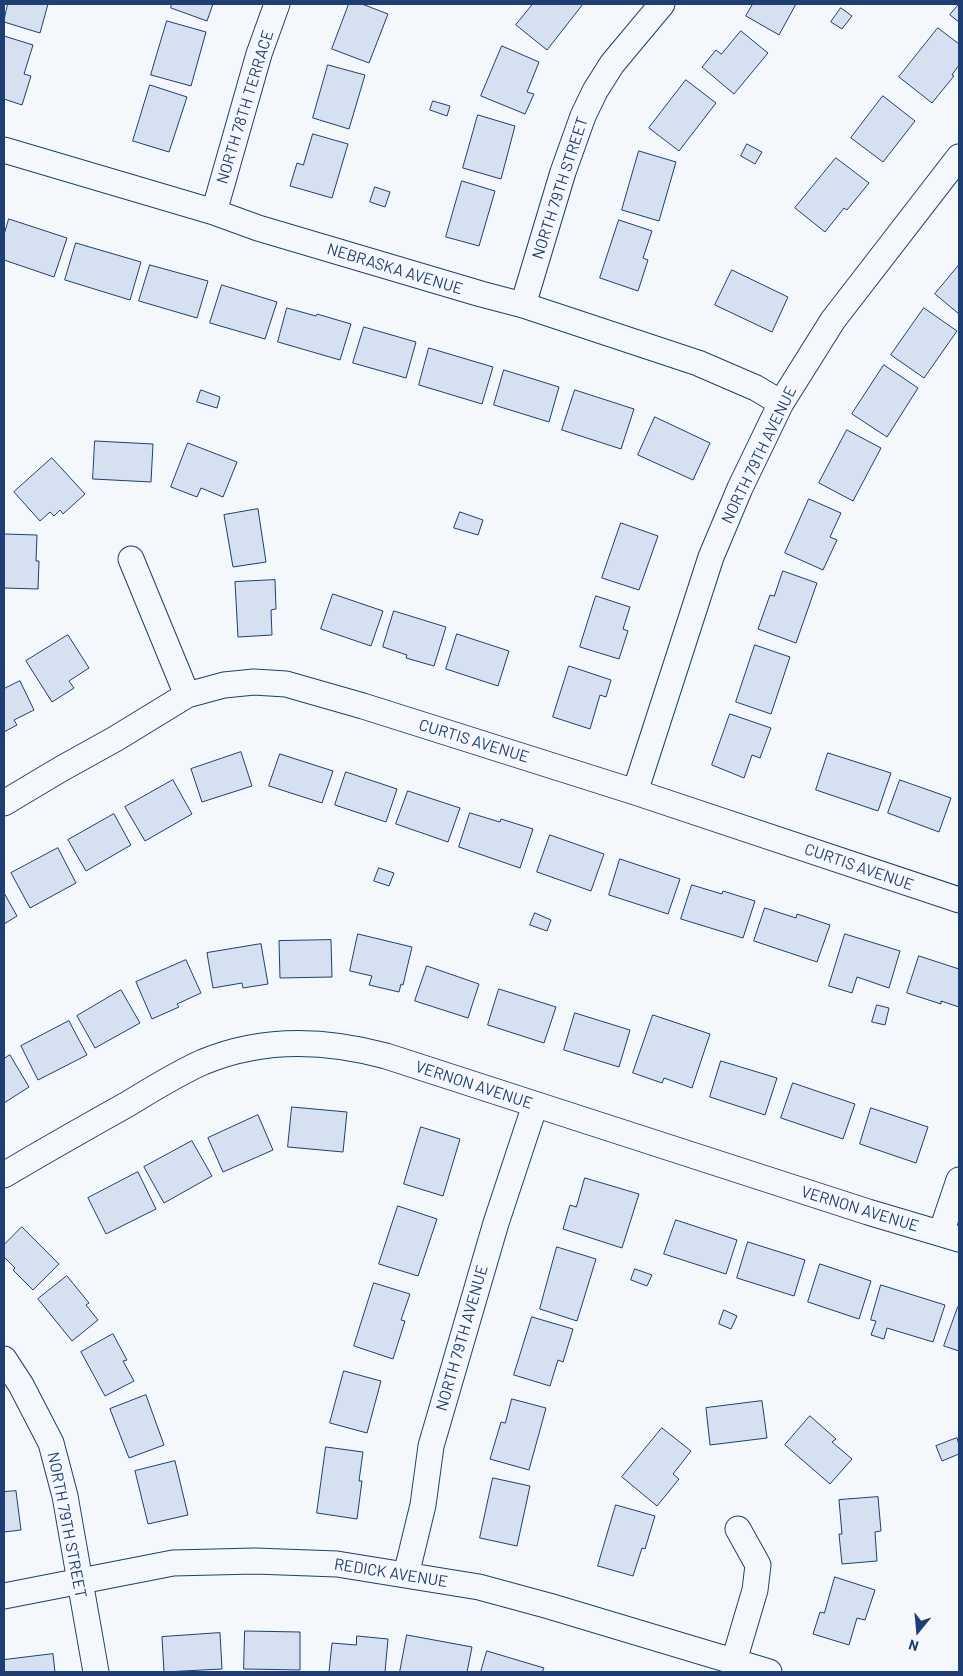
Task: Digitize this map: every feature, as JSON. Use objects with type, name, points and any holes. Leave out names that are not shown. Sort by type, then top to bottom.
[{"type":"street","name":"NORTH 78TH TERRACE","points":[[214,212],[259,54],[277,4]]},
{"type":"street","name":"NORTH 79TH STREET","points":[[523,305],[563,172],[583,116],[595,91],[612,64],[662,4]]},
{"type":"street","name":"NEBRASKA AVENUE","points":[[4,150],[214,212],[289,237],[523,305],[698,362],[756,388],[781,403]]},
{"type":"street","name":"NORTH 79TH AVENUE","points":[[635,792],[711,558],[740,488],[781,403],[833,320],[959,157]]},
{"type":"street","points":[[131,559],[187,695]]},
{"type":"street","name":"CURTIS AVENUE","points":[[4,803],[187,695],[224,685],[254,682],[286,684],[372,709],[635,792],[959,900]]},
{"type":"street","name":"VERNON AVENUE","points":[[4,1175],[187,1070],[218,1056],[272,1044],[308,1043],[343,1046],[362,1050],[950,1236]]},
{"type":"street","name":"NORTH 79TH AVENUE","points":[[406,1575],[423,1505],[431,1446],[496,1223],[535,1105]]},
{"type":"street","points":[[950,1236],[959,1180]]},
{"type":"street","name":"NORTH 79TH STREET","points":[[4,1359],[21,1385],[51,1443],[65,1496],[96,1672]]},
{"type":"street","points":[[734,1661],[755,1590],[758,1565],[738,1529]]},
{"type":"street","name":"REDICK AVENUE","points":[[4,1596],[174,1563],[246,1561],[337,1564],[479,1587],[769,1672]]},
{"type":"building","points":[[8,4],[48,4],[40,33],[4,22]]},
{"type":"building","points":[[172,4],[213,4],[207,21],[171,8]]},
{"type":"building","points":[[349,4],[362,4],[388,14],[369,63],[332,49]]},
{"type":"building","points":[[533,4],[583,4],[547,50],[516,25]]},
{"type":"building","points":[[753,4],[796,4],[779,35],[746,16]]},
{"type":"building","points":[[959,4],[959,22],[950,15]]},
{"type":"building","points":[[841,8],[852,16],[842,29],[831,22]]},
{"type":"building","points":[[167,21],[206,32],[191,86],[151,75]]},
{"type":"building","points":[[938,28],[959,44],[959,65],[952,75],[954,76],[932,103],[899,77]]},
{"type":"building","points":[[741,31],[768,53],[734,94],[702,67],[716,50],[721,54]]},
{"type":"building","points":[[4,36],[33,45],[24,74],[31,76],[22,105],[4,99]]},
{"type":"building","points":[[502,46],[539,62],[527,92],[534,94],[525,114],[481,96]]},
{"type":"building","points":[[328,65],[365,75],[349,129],[313,118]]},
{"type":"building","points":[[686,80],[716,103],[679,151],[649,128]]},
{"type":"building","points":[[150,85],[187,97],[169,152],[133,141]]},
{"type":"building","points":[[883,96],[915,121],[883,162],[851,138]]},
{"type":"building","points":[[433,101],[450,106],[447,116],[430,110]]},
{"type":"building","points":[[478,115],[515,126],[501,179],[463,168]]},
{"type":"building","points":[[313,134],[348,144],[332,198],[290,186],[297,163],[303,165]]},
{"type":"building","points":[[747,144],[762,152],[755,164],[741,156]]},
{"type":"building","points":[[639,151],[676,162],[659,221],[622,210]]},
{"type":"building","points":[[836,158],[869,183],[847,210],[844,208],[825,232],[795,208]]},
{"type":"building","points":[[462,181],[495,191],[479,246],[446,237]]},
{"type":"building","points":[[375,187],[390,192],[385,207],[370,202]]},
{"type":"building","points":[[9,219],[67,238],[54,277],[4,260],[4,235]]},
{"type":"building","points":[[619,220],[652,231],[643,258],[648,260],[638,291],[600,278]]},
{"type":"building","points":[[76,243],[141,262],[130,300],[65,280]]},
{"type":"building","points":[[150,265],[208,281],[197,318],[139,301]]},
{"type":"building","points":[[959,265],[959,314],[935,294]]},
{"type":"building","points":[[732,270],[788,297],[772,332],[715,305]]},
{"type":"building","points":[[222,285],[277,302],[265,339],[210,323]]},
{"type":"building","points":[[287,308],[351,324],[340,360],[278,342]]},
{"type":"building","points":[[924,308],[957,331],[924,378],[891,355]]},
{"type":"building","points":[[364,327],[416,342],[406,378],[353,363]]},
{"type":"building","points":[[429,348],[493,367],[482,404],[419,385]]},
{"type":"building","points":[[884,365],[918,388],[887,437],[852,414]]},
{"type":"building","points":[[504,370],[559,387],[549,422],[494,405]]},
{"type":"building","points":[[201,390],[220,397],[217,408],[197,402]]},
{"type":"building","points":[[575,390],[634,409],[621,449],[562,430]]},
{"type":"building","points":[[655,417],[710,443],[693,480],[638,455]]},
{"type":"building","points":[[847,430],[881,448],[853,501],[819,483]]},
{"type":"building","points":[[95,441],[153,444],[151,482],[93,479]]},
{"type":"building","points":[[188,443],[237,462],[223,497],[201,488],[197,497],[171,487]]},
{"type":"building","points":[[52,458],[85,494],[63,514],[60,510],[54,516],[50,512],[40,521],[14,492]]},
{"type":"building","points":[[809,499],[841,513],[830,537],[837,540],[823,570],[785,553]]},
{"type":"building","points":[[258,509],[266,562],[233,567],[224,515]]},
{"type":"building","points":[[460,512],[483,520],[478,535],[454,528]]},
{"type":"building","points":[[621,523],[658,536],[639,590],[602,578]]},
{"type":"building","points":[[4,534],[37,535],[36,561],[39,561],[38,589],[4,588]]},
{"type":"building","points":[[783,571],[817,583],[796,643],[758,629],[770,595],[774,596]]},
{"type":"building","points":[[275,580],[276,609],[271,610],[272,635],[238,637],[235,582]]},
{"type":"building","points":[[333,594],[383,611],[371,646],[321,629]]},
{"type":"building","points":[[596,596],[630,607],[623,629],[628,631],[619,659],[580,647]]},
{"type":"building","points":[[394,611],[446,627],[434,666],[406,658],[407,655],[383,647]]},
{"type":"building","points":[[457,634],[509,651],[498,686],[446,669]]},
{"type":"building","points":[[68,635],[89,668],[69,681],[74,688],[52,702],[26,661]]},
{"type":"building","points":[[755,645],[790,657],[771,714],[736,702]]},
{"type":"building","points":[[569,666],[611,680],[606,697],[600,695],[590,729],[553,717]]},
{"type":"building","points":[[20,681],[34,710],[14,720],[17,725],[4,732],[4,689]]},
{"type":"building","points":[[730,714],[771,728],[760,758],[752,755],[744,778],[712,765]]},
{"type":"building","points":[[241,752],[252,786],[202,802],[191,769]]},
{"type":"building","points":[[828,753],[891,773],[878,811],[816,790]]},
{"type":"building","points":[[280,754],[333,771],[322,803],[269,786]]},
{"type":"building","points":[[346,772],[397,789],[386,822],[335,805]]},
{"type":"building","points":[[173,780],[192,814],[145,841],[125,807]]},
{"type":"building","points":[[900,780],[951,798],[939,832],[888,813]]},
{"type":"building","points":[[408,791],[460,808],[448,842],[396,824]]},
{"type":"building","points":[[470,813],[500,822],[501,819],[533,829],[520,868],[459,847]]},
{"type":"building","points":[[114,814],[131,845],[86,871],[68,840]]},
{"type":"building","points":[[550,835],[604,854],[591,891],[537,872]]},
{"type":"building","points":[[58,848],[76,883],[30,908],[11,873]]},
{"type":"building","points":[[620,859],[680,879],[668,914],[609,895]]},
{"type":"building","points":[[379,868],[394,873],[389,886],[374,881]]},
{"type":"building","points":[[692,885],[722,894],[723,891],[755,901],[743,938],[681,919]]},
{"type":"building","points":[[4,893],[17,916],[4,924]]},
{"type":"building","points":[[765,908],[796,918],[797,914],[830,925],[817,962],[754,941]]},
{"type":"building","points":[[535,913],[551,920],[547,931],[530,925]]},
{"type":"building","points":[[358,934],[412,947],[403,985],[401,984],[399,992],[369,985],[372,976],[350,971]]},
{"type":"building","points":[[845,934],[900,951],[889,988],[857,977],[852,993],[829,986]]},
{"type":"building","points":[[331,940],[332,977],[280,978],[279,941]]},
{"type":"building","points":[[261,944],[268,984],[243,988],[242,983],[213,988],[207,953]]},
{"type":"building","points":[[919,956],[959,969],[959,1007],[941,1001],[941,1004],[907,993]]},
{"type":"building","points":[[186,960],[201,993],[177,1004],[179,1007],[152,1019],[136,982]]},
{"type":"building","points":[[427,966],[479,984],[468,1018],[415,1001]]},
{"type":"building","points":[[499,989],[556,1007],[544,1043],[488,1025]]},
{"type":"building","points":[[121,990],[140,1023],[95,1048],[77,1016]]},
{"type":"building","points":[[877,1005],[889,1008],[885,1025],[872,1022]]},
{"type":"building","points":[[575,1013],[630,1030],[619,1067],[564,1050]]},
{"type":"building","points":[[653,1015],[710,1034],[692,1088],[664,1078],[662,1083],[633,1073]]},
{"type":"building","points":[[69,1021],[87,1055],[38,1080],[21,1046]]},
{"type":"building","points":[[10,1055],[29,1087],[4,1103],[4,1059]]},
{"type":"building","points":[[721,1061],[777,1078],[765,1115],[710,1097]]},
{"type":"building","points":[[793,1083],[855,1104],[843,1139],[781,1118]]},
{"type":"building","points":[[292,1107],[347,1112],[343,1152],[288,1147]]},
{"type":"building","points":[[871,1108],[928,1127],[916,1163],[860,1144]]},
{"type":"building","points":[[258,1115],[273,1150],[223,1172],[208,1138]]},
{"type":"building","points":[[421,1127],[460,1139],[443,1196],[404,1184]]},
{"type":"building","points":[[192,1141],[212,1176],[164,1203],[144,1167]]},
{"type":"building","points":[[138,1172],[156,1209],[106,1234],[88,1198]]},
{"type":"building","points":[[585,1178],[639,1194],[622,1248],[563,1229],[570,1205],[576,1207]]},
{"type":"building","points":[[398,1206],[437,1219],[418,1276],[379,1264]]},
{"type":"building","points":[[676,1220],[737,1240],[726,1274],[664,1254]]},
{"type":"building","points":[[22,1227],[59,1264],[33,1290],[13,1270],[15,1268],[4,1257],[4,1245]]},
{"type":"building","points":[[748,1242],[805,1260],[794,1296],[737,1278]]},
{"type":"building","points":[[557,1247],[596,1259],[577,1321],[540,1309]]},
{"type":"building","points":[[820,1264],[871,1281],[859,1319],[808,1302]]},
{"type":"building","points":[[635,1269],[652,1275],[647,1286],[631,1280]]},
{"type":"building","points":[[67,1276],[89,1303],[86,1305],[98,1320],[72,1341],[38,1299]]},
{"type":"building","points":[[374,1283],[410,1294],[401,1320],[405,1321],[393,1359],[354,1346]]},
{"type":"building","points":[[881,1285],[945,1305],[933,1342],[887,1328],[884,1339],[871,1335],[876,1321],[871,1320]]},
{"type":"building","points":[[959,1308],[959,1351],[944,1346]]},
{"type":"building","points":[[724,1310],[737,1316],[731,1329],[719,1324]]},
{"type":"building","points":[[532,1317],[573,1329],[563,1362],[558,1360],[550,1386],[514,1375]]},
{"type":"building","points":[[113,1334],[127,1360],[123,1361],[134,1381],[105,1396],[81,1352]]},
{"type":"building","points":[[344,1371],[381,1381],[367,1433],[330,1423]]},
{"type":"building","points":[[146,1395],[164,1445],[129,1458],[110,1409]]},
{"type":"building","points":[[512,1399],[546,1408],[529,1470],[490,1459],[501,1422],[505,1423]]},
{"type":"building","points":[[762,1401],[767,1438],[710,1445],[706,1408]]},
{"type":"building","points":[[810,1416],[836,1439],[832,1442],[852,1459],[830,1484],[785,1445]]},
{"type":"building","points":[[662,1428],[691,1451],[673,1474],[679,1479],[657,1506],[622,1477]]},
{"type":"building","points":[[957,1438],[959,1454],[942,1461],[936,1446]]},
{"type":"building","points":[[326,1447],[363,1452],[359,1481],[362,1481],[357,1519],[317,1513]]},
{"type":"building","points":[[175,1461],[188,1515],[148,1524],[135,1471]]},
{"type":"building","points":[[493,1478],[530,1486],[517,1546],[480,1538]]},
{"type":"building","points":[[16,1491],[21,1530],[4,1532],[4,1492]]},
{"type":"building","points":[[878,1497],[881,1531],[875,1532],[877,1561],[842,1564],[839,1534],[842,1534],[839,1500]]},
{"type":"building","points":[[616,1505],[655,1516],[645,1549],[642,1548],[633,1576],[598,1566]]},
{"type":"building","points":[[835,1577],[875,1590],[865,1620],[857,1618],[849,1645],[813,1634],[820,1612],[824,1613]]},
{"type":"building","points":[[245,1631],[300,1632],[300,1670],[244,1669]]},
{"type":"building","points":[[220,1633],[222,1669],[164,1672],[162,1637]]},
{"type":"building","points":[[407,1635],[472,1647],[467,1672],[400,1672]]},
{"type":"building","points":[[357,1636],[388,1639],[385,1672],[329,1672],[332,1643],[356,1645]]},
{"type":"building","points":[[487,1651],[544,1668],[542,1672],[481,1672]]},
{"type":"building","points":[[53,1654],[55,1672],[4,1672],[4,1660]]}]
